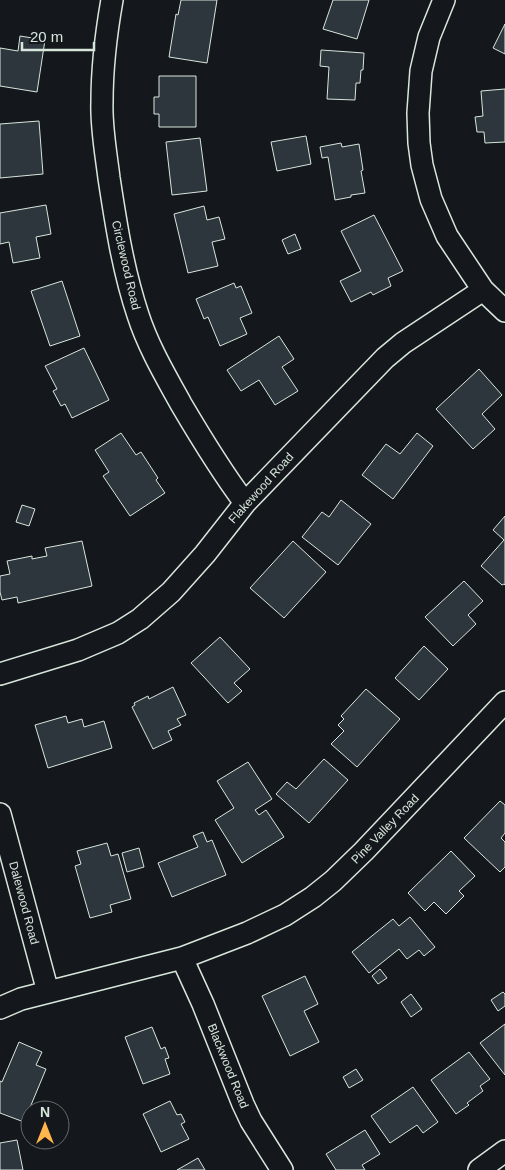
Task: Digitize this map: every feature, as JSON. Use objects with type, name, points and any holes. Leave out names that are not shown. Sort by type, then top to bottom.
[{"type":"street","name":"Circlewood Road","points":[[112,0],[104,47],[102,104],[105,145],[117,232],[126,276],[138,316],[168,381],[202,440],[245,503]]},
{"type":"street","points":[[444,0],[428,37],[421,71],[418,143],[426,182],[438,218],[447,236],[483,290],[505,311]]},
{"type":"street","name":"Flakewood Road","points":[[0,674],[78,650],[118,633],[140,619],[171,592],[205,554],[245,503],[385,358],[403,343],[483,290]]},
{"type":"street","name":"Pine Valley Road","points":[[48,992],[182,958],[247,933],[285,915],[333,881],[387,828],[505,702]]},
{"type":"street","name":"Dalewood Road","points":[[0,814],[48,992]]},
{"type":"street","name":"Blackwood Road","points":[[182,958],[251,1121],[282,1170]]},
{"type":"street","points":[[0,1008],[21,999],[48,992]]},
{"type":"street","points":[[479,1170],[505,1151]]},
{"type":"building","points":[[181,0],[217,0],[207,63],[169,57],[176,14],[178,15]]},
{"type":"building","points":[[333,0],[369,0],[357,39],[323,29]]},
{"type":"building","points":[[505,24],[505,54],[493,48]]},
{"type":"building","points":[[20,36],[45,40],[37,92],[0,86],[0,48],[18,51]]},
{"type":"building","points":[[321,50],[364,53],[360,83],[356,83],[355,100],[327,99],[329,67],[320,66]]},
{"type":"building","points":[[159,76],[196,76],[196,127],[159,127],[159,114],[154,114],[154,97],[159,97]]},
{"type":"building","points":[[505,89],[505,142],[485,143],[484,132],[477,132],[475,117],[483,116],[481,91]]},
{"type":"building","points":[[39,121],[43,174],[0,178],[0,124]]},
{"type":"building","points":[[306,136],[311,164],[277,171],[271,142]]},
{"type":"building","points":[[200,138],[207,191],[172,195],[166,142]]},
{"type":"building","points":[[341,143],[342,147],[359,144],[365,193],[335,200],[328,157],[322,158],[320,147]]},
{"type":"building","points":[[46,205],[51,234],[36,237],[40,258],[13,263],[9,242],[0,244],[0,213]]},
{"type":"building","points":[[204,206],[207,220],[219,217],[225,239],[212,242],[218,266],[188,273],[174,214]]},
{"type":"building","points":[[374,215],[403,271],[388,278],[391,286],[373,295],[371,292],[351,302],[340,281],[361,271],[341,231]]},
{"type":"building","points":[[295,234],[301,249],[288,254],[282,240]]},
{"type":"building","points":[[62,281],[80,336],[50,346],[31,291]]},
{"type":"building","points":[[234,283],[236,288],[241,286],[252,313],[240,318],[247,334],[220,346],[208,317],[204,319],[196,299]]},
{"type":"building","points":[[279,336],[294,359],[282,367],[298,391],[275,405],[259,380],[241,391],[227,370]]},
{"type":"building","points":[[84,348],[109,400],[72,418],[65,404],[61,406],[53,391],[57,389],[45,366]]},
{"type":"building","points":[[479,369],[502,395],[482,414],[495,429],[473,449],[436,409]]},
{"type":"building","points":[[121,433],[136,455],[141,452],[158,478],[156,480],[165,493],[130,516],[103,476],[109,472],[95,450]]},
{"type":"building","points":[[417,433],[433,446],[393,499],[362,475],[386,444],[400,454]]},
{"type":"building","points":[[341,500],[371,524],[338,565],[302,537],[322,512],[329,517]]},
{"type":"building","points":[[22,505],[35,509],[29,526],[16,522]]},
{"type":"building","points":[[505,516],[505,585],[502,585],[481,566],[504,540],[493,530]]},
{"type":"building","points":[[82,541],[92,586],[18,603],[17,597],[2,600],[0,576],[10,574],[7,561],[32,556],[32,559],[47,556],[45,548]]},
{"type":"building","points":[[293,541],[326,572],[284,618],[250,588]]},
{"type":"building","points":[[464,581],[483,601],[468,615],[476,624],[453,646],[425,617]]},
{"type":"building","points":[[220,637],[250,669],[234,683],[242,691],[228,703],[191,663]]},
{"type":"building","points":[[424,646],[448,669],[419,700],[395,678]]},
{"type":"building","points":[[173,687],[186,715],[177,719],[181,725],[168,731],[172,740],[153,749],[132,707],[135,705],[134,703],[148,696],[149,699]]},
{"type":"building","points":[[366,689],[400,719],[357,767],[331,744],[344,731],[338,725],[344,719],[341,716]]},
{"type":"building","points":[[66,716],[68,723],[82,719],[84,727],[104,721],[112,748],[48,768],[35,725]]},
{"type":"building","points":[[324,759],[348,780],[309,823],[276,794],[287,782],[296,789]]},
{"type":"building","points":[[248,762],[272,799],[255,810],[259,815],[266,810],[284,837],[242,863],[215,820],[234,808],[217,781]]},
{"type":"building","points":[[500,801],[505,805],[505,833],[501,838],[505,842],[505,867],[500,872],[464,838]]},
{"type":"building","points":[[203,832],[207,842],[212,840],[226,875],[172,897],[158,863],[198,847],[193,836]]},
{"type":"building","points":[[107,843],[111,856],[118,854],[131,899],[110,905],[112,912],[90,918],[75,866],[81,864],[77,851]]},
{"type":"building","points":[[139,848],[144,867],[127,872],[122,853]]},
{"type":"building","points":[[451,851],[475,876],[459,891],[464,896],[446,914],[434,902],[425,911],[408,893]]},
{"type":"building","points":[[410,917],[435,947],[424,956],[419,950],[407,959],[399,949],[369,973],[352,952],[393,919],[399,926]]},
{"type":"building","points":[[380,969],[387,978],[378,984],[372,976]]},
{"type":"building","points":[[305,976],[318,1004],[304,1011],[319,1042],[290,1056],[262,996]]},
{"type":"building","points":[[503,992],[505,994],[505,1006],[498,1011],[491,1000]]},
{"type":"building","points":[[411,994],[422,1009],[411,1017],[401,1002]]},
{"type":"building","points":[[505,1024],[505,1075],[480,1043]]},
{"type":"building","points":[[152,1027],[161,1049],[165,1047],[169,1058],[165,1059],[170,1074],[143,1084],[125,1037]]},
{"type":"building","points":[[19,1042],[42,1052],[36,1065],[46,1069],[33,1100],[20,1100],[20,1120],[0,1113],[0,1081],[2,1082]]},
{"type":"building","points":[[469,1052],[490,1079],[480,1086],[483,1091],[467,1103],[469,1105],[456,1114],[431,1080]]},
{"type":"building","points":[[356,1069],[363,1080],[349,1088],[343,1077]]},
{"type":"building","points":[[413,1087],[438,1122],[423,1133],[417,1125],[390,1143],[371,1116]]},
{"type":"building","points":[[170,1101],[177,1115],[181,1114],[185,1122],[181,1124],[189,1139],[161,1152],[143,1114]]},
{"type":"building","points":[[365,1130],[380,1154],[362,1165],[365,1170],[336,1170],[326,1154]]},
{"type":"building","points":[[17,1140],[23,1170],[0,1170],[0,1143]]},
{"type":"building","points":[[198,1158],[205,1170],[177,1170]]}]
